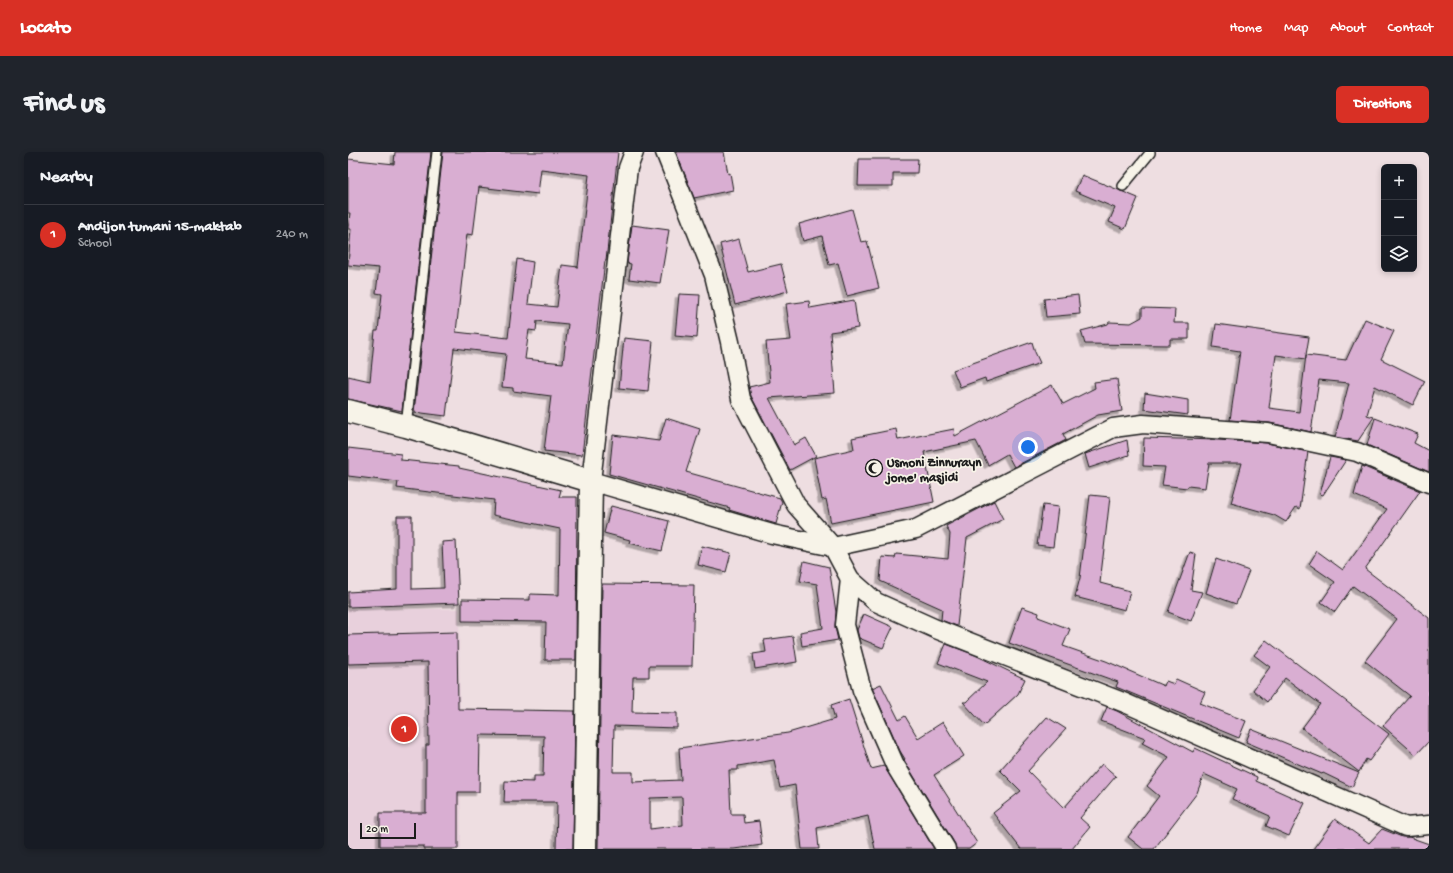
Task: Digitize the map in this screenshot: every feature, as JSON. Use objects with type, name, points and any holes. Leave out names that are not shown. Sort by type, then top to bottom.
[{"type":"street","points":[[585,849],[591,481],[628,168],[634,152]]},
{"type":"street","points":[[665,152],[714,275],[730,342],[741,399],[796,505],[832,547],[850,579],[876,602],[936,629],[1125,703],[1406,827],[1428,829]]},
{"type":"street","points":[[348,411],[406,426],[772,534],[832,547],[916,529],[1113,428],[1143,424],[1268,433],[1357,452],[1429,483]]},
{"type":"street","points":[[850,579],[845,625],[862,690],[895,765],[946,849]]},
{"type":"lane","points":[[406,426],[437,152]]},
{"type":"lane","points":[[1124,186],[1150,152]]},
{"type":"shaded area","points":[[348,609],[459,609],[461,849],[348,849]]},
{"type":"building","points":[[395,152],[431,152],[402,411],[348,399],[348,376],[370,381],[375,331],[378,331],[382,294],[376,293],[379,268],[348,265],[351,229],[348,229],[350,213],[348,213],[348,159],[394,164]]},
{"type":"building","points":[[443,152],[618,152],[582,455],[544,451],[551,396],[513,391],[513,388],[502,387],[506,354],[454,348],[446,416],[414,412]],"holes":[[[541,169],[589,175],[578,267],[562,265],[557,307],[528,304],[533,262],[517,259],[508,338],[456,332],[467,234],[473,235],[479,187],[538,194]],[[537,321],[568,324],[563,363],[525,359],[529,330],[536,331]]]},
{"type":"building","points":[[676,152],[724,152],[733,190],[694,198]]},
{"type":"building","points":[[859,159],[918,159],[917,173],[893,173],[893,186],[858,186]]},
{"type":"building","points":[[1082,175],[1138,198],[1125,229],[1109,222],[1115,208],[1075,191]]},
{"type":"building","points":[[852,209],[861,242],[867,241],[879,288],[847,296],[838,263],[829,265],[822,236],[803,241],[799,224]]},
{"type":"building","points":[[632,225],[669,230],[660,283],[629,279],[631,264],[627,263]]},
{"type":"building","points":[[739,239],[748,272],[781,264],[788,291],[735,305],[720,244]]},
{"type":"building","points":[[679,294],[700,295],[697,338],[675,336]]},
{"type":"building","points":[[1078,295],[1080,314],[1046,317],[1044,299]]},
{"type":"building","points":[[854,300],[858,328],[830,332],[835,393],[769,398],[794,445],[806,438],[816,456],[790,470],[751,396],[749,387],[770,382],[766,342],[791,340],[786,304],[809,301],[810,308]]},
{"type":"building","points":[[1142,308],[1175,309],[1174,323],[1189,323],[1189,339],[1170,339],[1170,345],[1085,344],[1081,331],[1108,324],[1109,322],[1131,323],[1142,317]]},
{"type":"building","points":[[1365,319],[1394,331],[1381,359],[1425,381],[1413,405],[1375,386],[1367,415],[1374,417],[1358,441],[1335,437],[1349,383],[1319,380],[1311,432],[1270,423],[1230,420],[1240,351],[1213,347],[1216,324],[1309,337],[1306,355],[1346,360]],"holes":[[[1276,355],[1306,359],[1299,412],[1269,408]]]},
{"type":"building","points":[[624,338],[653,341],[648,391],[619,388]]},
{"type":"building","points":[[1032,342],[1040,363],[986,382],[985,378],[960,387],[953,370]]},
{"type":"building","points":[[1117,379],[1122,411],[1098,415],[1063,434],[1066,440],[1014,467],[1007,454],[988,465],[976,441],[924,452],[934,502],[831,523],[826,499],[822,500],[814,458],[854,449],[852,438],[896,429],[898,440],[954,429],[955,436],[1052,385],[1063,404],[1095,388],[1094,382]]},
{"type":"building","points":[[1145,393],[1188,400],[1188,415],[1144,409]]},
{"type":"building","points":[[666,418],[700,429],[686,472],[780,498],[782,502],[776,524],[729,510],[730,508],[609,474],[613,435],[659,441]]},
{"type":"building","points":[[1375,418],[1418,434],[1414,443],[1429,451],[1429,472],[1367,445]]},
{"type":"building","points":[[1144,438],[1267,443],[1308,452],[1300,509],[1296,507],[1286,522],[1274,515],[1231,503],[1242,463],[1209,463],[1205,488],[1188,486],[1187,488],[1162,485],[1165,467],[1143,466]]},
{"type":"building","points":[[1127,440],[1129,455],[1089,468],[1085,454]]},
{"type":"building","points":[[348,448],[401,454],[401,460],[459,466],[459,468],[561,490],[559,497],[577,497],[576,660],[545,660],[546,622],[462,621],[462,599],[530,600],[530,594],[559,595],[560,529],[493,515],[494,500],[397,488],[398,482],[348,476]]},
{"type":"building","points":[[1330,457],[1346,460],[1323,495],[1320,494]]},
{"type":"building","points":[[1362,466],[1420,491],[1365,569],[1429,618],[1429,741],[1416,755],[1383,726],[1410,696],[1365,661],[1397,619],[1353,586],[1335,612],[1321,602],[1335,582],[1309,564],[1317,551],[1343,570],[1387,509],[1354,495]]},
{"type":"building","points":[[1090,495],[1110,497],[1100,583],[1130,591],[1125,610],[1075,597],[1080,578]]},
{"type":"building","points":[[994,501],[1003,519],[967,538],[957,626],[941,620],[942,609],[880,581],[882,557],[895,558],[896,554],[948,559],[950,534],[946,526]]},
{"type":"building","points":[[1043,505],[1058,507],[1053,547],[1037,545]]},
{"type":"building","points":[[611,506],[669,521],[662,551],[629,543],[630,540],[604,533]]},
{"type":"building","points":[[397,516],[412,516],[412,589],[444,588],[442,542],[456,541],[459,603],[348,607],[348,592],[397,589]]},
{"type":"building","points":[[702,546],[731,553],[726,572],[698,565]]},
{"type":"building","points":[[1190,552],[1196,554],[1191,590],[1202,592],[1191,621],[1168,612]]},
{"type":"building","points":[[1216,559],[1249,571],[1236,604],[1206,593]]},
{"type":"building","points":[[804,561],[829,567],[836,612],[835,627],[838,640],[802,646],[800,632],[823,628],[817,584],[800,581]]},
{"type":"building","points":[[602,584],[694,585],[692,666],[649,666],[649,677],[633,677],[632,712],[677,713],[677,728],[614,726],[613,772],[633,772],[633,782],[681,780],[679,748],[788,733],[835,719],[831,705],[849,699],[871,769],[884,766],[934,849],[875,849],[868,816],[817,828],[819,849],[802,849],[795,785],[780,788],[774,760],[738,766],[738,770],[729,770],[731,814],[743,814],[744,823],[759,821],[762,845],[734,849],[598,849]],"holes":[[[682,797],[683,825],[650,829],[650,798]]]},
{"type":"building","points":[[1022,607],[1039,613],[1038,617],[1070,629],[1063,646],[1106,661],[1164,686],[1166,681],[1174,684],[1176,679],[1205,692],[1200,703],[1246,721],[1239,738],[1116,687],[1118,682],[1009,643]]},
{"type":"building","points":[[864,614],[893,627],[883,648],[859,638],[857,630]]},
{"type":"building","points":[[457,632],[458,709],[575,711],[573,849],[556,849],[557,802],[504,802],[505,781],[534,782],[534,776],[543,776],[544,736],[480,735],[479,792],[458,792],[458,849],[424,849],[424,846],[380,846],[380,813],[426,813],[426,745],[429,745],[428,662],[348,664],[348,635]]},
{"type":"building","points":[[793,636],[797,662],[755,669],[753,654],[766,652],[764,640]]},
{"type":"building","points":[[1266,640],[1389,734],[1369,761],[1366,759],[1359,772],[1302,728],[1320,704],[1285,678],[1267,702],[1253,690],[1270,667],[1254,655]]},
{"type":"building","points":[[946,644],[975,655],[1025,679],[1018,694],[984,725],[963,702],[966,702],[987,682],[938,663]]},
{"type":"building","points":[[881,684],[899,720],[905,716],[918,738],[943,722],[964,756],[934,775],[977,843],[969,849],[956,849],[955,844],[904,760],[905,759],[872,688]]},
{"type":"building","points":[[1107,707],[1193,752],[1195,748],[1257,777],[1256,781],[1305,803],[1289,836],[1266,826],[1270,816],[1232,799],[1237,789],[1204,774],[1197,793],[1154,849],[1143,849],[1128,837],[1159,796],[1147,786],[1169,757],[1142,743],[1145,738],[1101,721]]},
{"type":"building","points":[[1047,717],[1066,729],[1028,771],[1064,808],[1102,764],[1116,776],[1080,818],[1090,827],[1072,849],[1021,849],[993,813],[1021,791],[1000,770]]},
{"type":"building","points":[[1251,729],[1359,773],[1352,787],[1323,773],[1322,774],[1246,742]]},
{"type":"building","points":[[1335,819],[1369,843],[1382,829],[1402,837],[1409,837],[1429,844],[1429,849],[1313,849]]},
{"type":"place","name":"Usmoni Zinnurayn jome' masjidi","points":[[874,468]]},
{"type":"place","name":"Andijon tumani 15-maktab","points":[[404,729]]}]
